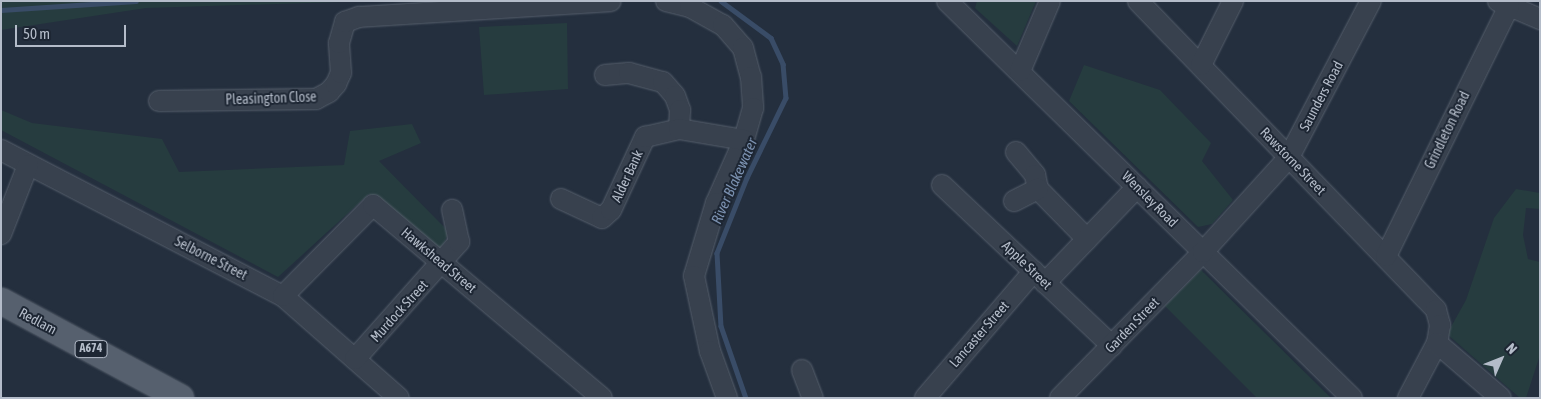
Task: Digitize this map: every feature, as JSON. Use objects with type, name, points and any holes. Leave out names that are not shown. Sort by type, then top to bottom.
[{"type":"main road","name":"Redlam","points":[[1,301],[181,398]]},
{"type":"street","name":"Pleasington Close","points":[[159,101],[316,98],[330,92],[341,73],[339,44],[346,22],[359,17],[610,1]]},
{"type":"street","points":[[666,1],[690,7],[723,25],[743,48],[751,76],[753,108],[744,140],[716,203],[694,276],[710,351],[727,398]]},
{"type":"street","name":"Wensley Road","points":[[947,1],[1352,398]]},
{"type":"street","points":[[1020,71],[1050,1]]},
{"type":"street","name":"Rawstorne Street","points":[[1138,1],[1436,310],[1439,334]]},
{"type":"street","points":[[1201,65],[1233,1]]},
{"type":"street","name":"Saunders Road","points":[[1203,252],[1289,157],[1370,1]]},
{"type":"street","points":[[1504,4],[1540,19]]},
{"type":"street","name":"Grindleton Road","points":[[1386,256],[1504,4]]},
{"type":"street","points":[[605,75],[629,73],[663,82],[675,96],[680,110],[679,129]]},
{"type":"street","name":"Alder Bank","points":[[561,199],[601,225],[611,210],[645,137],[679,129],[744,140]]},
{"type":"street","name":"Selborne Street","points":[[1,150],[283,296],[399,398]]},
{"type":"street","points":[[1016,152],[1035,175],[1038,189],[1087,239]]},
{"type":"street","points":[[1,234],[28,165]]},
{"type":"street","name":"Apple Street","points":[[942,184],[1112,346]]},
{"type":"street","name":"Lancaster Street","points":[[924,398],[1040,277],[1087,239],[1137,187]]},
{"type":"street","points":[[1014,201],[1038,189]]},
{"type":"street","name":"Hawkshead Street","points":[[283,296],[373,204],[602,398]]},
{"type":"street","name":"Murdock Street","points":[[355,359],[459,242],[452,210]]},
{"type":"street","name":"Garden Street","points":[[1060,398],[1203,252]]},
{"type":"street","points":[[1408,398],[1439,334],[1501,398]]},
{"type":"street","points":[[802,370],[813,398]]},
{"type":"green space","points":[[1,1],[373,1],[146,8],[1,30]]},
{"type":"green space","points":[[977,1],[1036,1],[1017,46],[975,8]]},
{"type":"green space","points":[[567,23],[568,89],[484,95],[479,27]]},
{"type":"green space","points":[[1084,65],[1160,90],[1211,143],[1202,161],[1233,200],[1212,224],[1198,227],[1069,101]]},
{"type":"green space","points":[[1,110],[32,123],[162,139],[179,172],[344,165],[350,131],[412,124],[421,143],[379,161],[449,232],[440,251],[369,194],[278,277],[1,130]]},
{"type":"green space","points":[[1516,189],[1540,193],[1540,209],[1526,208],[1523,235],[1528,259],[1540,262],[1540,355],[1526,398],[1520,398],[1447,334],[1466,300],[1494,218]]},
{"type":"green space","points":[[1201,270],[1331,398],[1257,398],[1165,306]]},
{"type":"waterway","name":"River Blakewater","points":[[1,10],[136,1]]},
{"type":"waterway","name":"River Blakewater","points":[[721,1],[771,38],[783,64],[786,98],[747,178],[717,253],[721,326],[746,398]]}]
